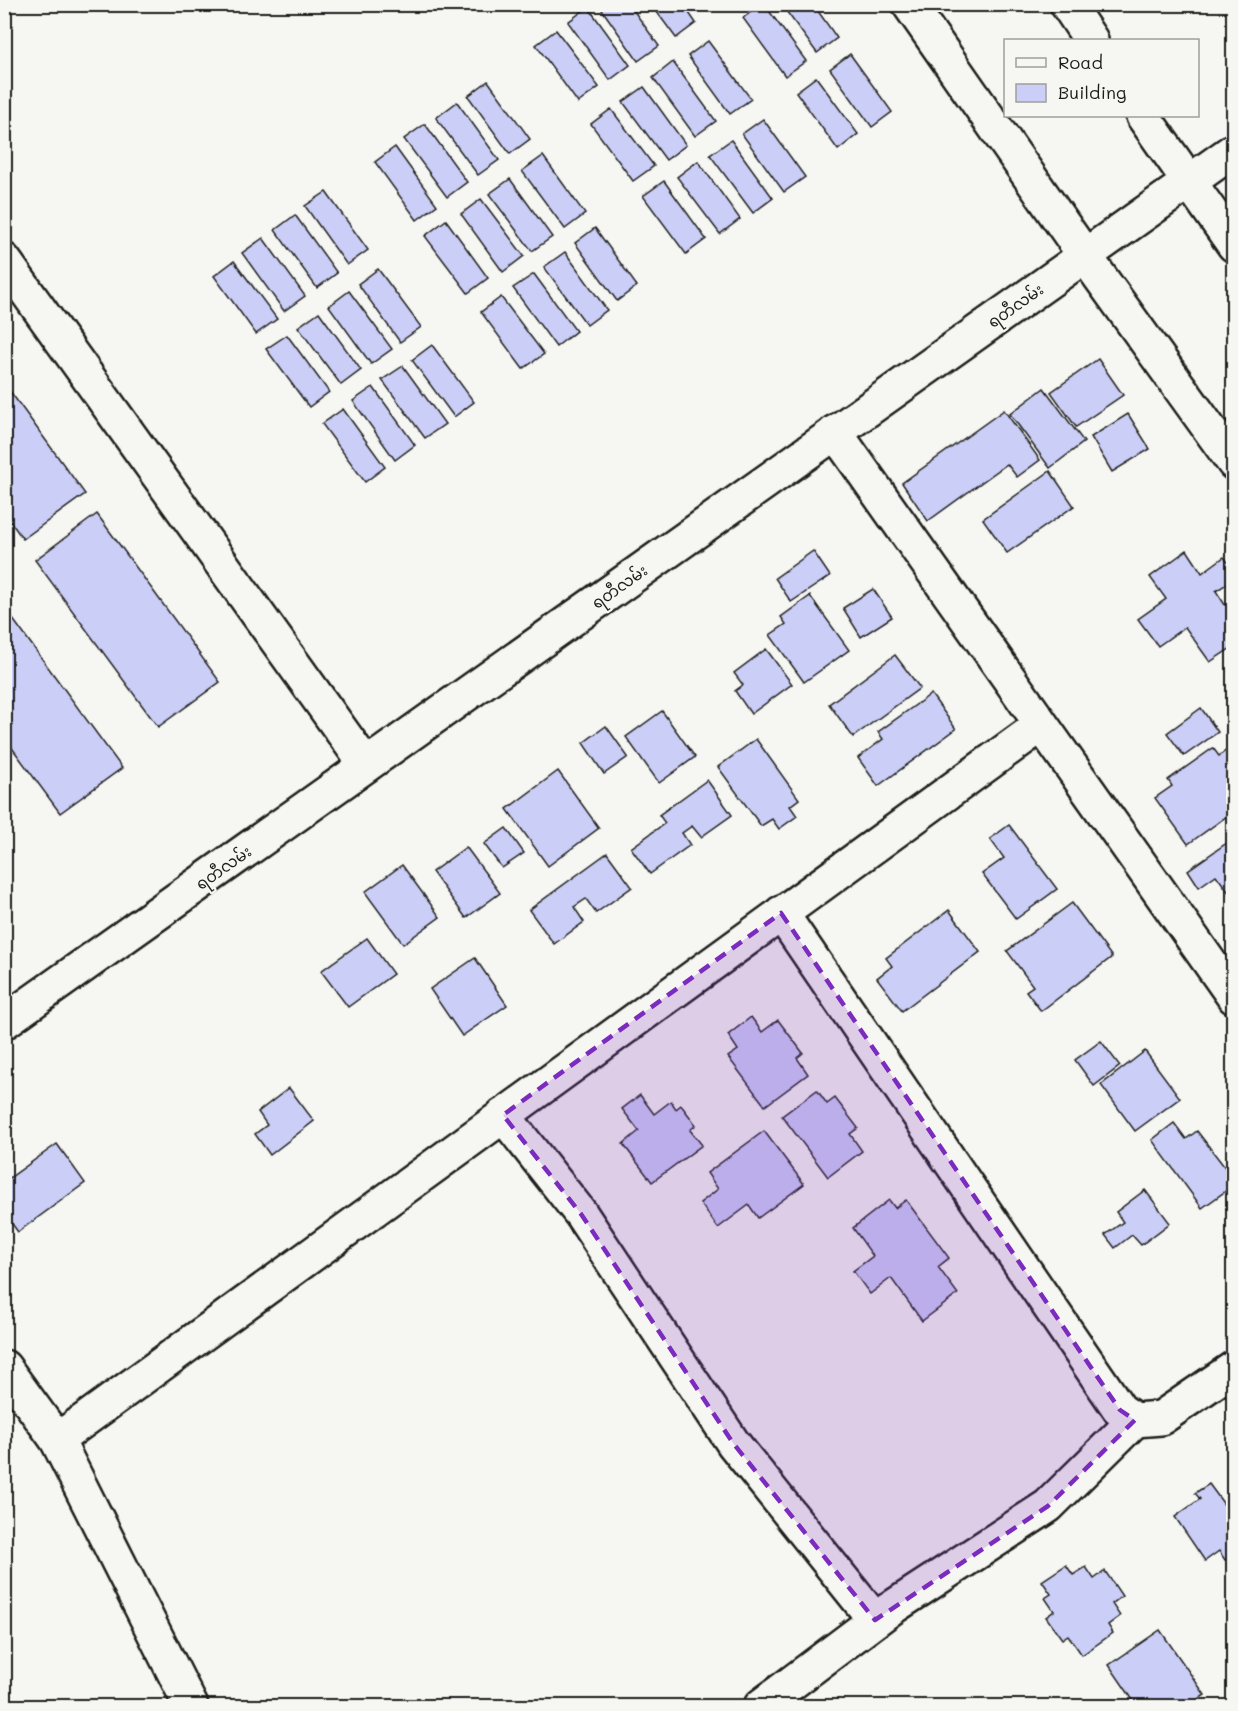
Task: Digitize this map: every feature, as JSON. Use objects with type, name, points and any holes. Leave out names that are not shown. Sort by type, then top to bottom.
[{"type":"street","points":[[909,4],[1233,463]]},
{"type":"street","points":[[1066,4],[1091,39]]},
{"type":"street","points":[[1144,117],[1233,245]]},
{"type":"street","name":"ရတီလမ်း","points":[[4,1022],[1233,150]]},
{"type":"street","points":[[4,260],[366,765]]},
{"type":"street","points":[[835,432],[1233,997]]},
{"type":"street","points":[[57,1440],[1041,725]]},
{"type":"street","points":[[781,913],[1120,1410],[1135,1420],[1161,1418],[1233,1368]]},
{"type":"street","points":[[503,1115],[581,1214],[733,1443],[875,1620]]},
{"type":"street","points":[[4,1367],[57,1440],[190,1707]]},
{"type":"street","points":[[761,1707],[875,1620],[1048,1506],[1135,1420]]},
{"type":"highlighted area","points":[[781,913],[1120,1410],[1135,1420],[1048,1506],[875,1620],[733,1443],[581,1214],[503,1115]]},
{"type":"building","points":[[598,4],[629,4],[659,46],[638,61]]},
{"type":"building","points":[[651,4],[683,4],[696,23],[676,38]]},
{"type":"building","points":[[762,4],[806,61],[785,76],[743,18]]},
{"type":"building","points":[[781,4],[813,4],[837,38],[817,53]]},
{"type":"building","points":[[588,7],[630,65],[610,80],[568,22]]},
{"type":"building","points":[[556,30],[599,87],[578,103],[536,45]]},
{"type":"building","points":[[708,41],[751,99],[730,114],[688,56]]},
{"type":"building","points":[[850,54],[892,112],[872,127],[830,69]]},
{"type":"building","points":[[673,62],[716,121],[695,136],[653,78]]},
{"type":"building","points":[[816,77],[858,134],[838,150],[796,92]]},
{"type":"building","points":[[488,81],[530,139],[510,154],[468,96]]},
{"type":"building","points":[[644,87],[686,145],[666,160],[623,102]]},
{"type":"building","points":[[457,102],[499,160],[478,175],[436,118]]},
{"type":"building","points":[[611,109],[654,166],[633,181],[591,124]]},
{"type":"building","points":[[763,119],[805,177],[784,192],[742,134]]},
{"type":"building","points":[[425,124],[467,182],[447,197],[404,139]]},
{"type":"building","points":[[731,140],[773,198],[753,213],[710,155]]},
{"type":"building","points":[[395,147],[437,205],[417,220],[375,162]]},
{"type":"building","points":[[543,156],[585,214],[565,229],[522,171]]},
{"type":"building","points":[[698,161],[740,219],[720,234],[677,177]]},
{"type":"building","points":[[510,179],[552,237],[532,251],[489,194]]},
{"type":"building","points":[[664,181],[706,239],[686,254],[643,196]]},
{"type":"building","points":[[326,192],[368,250],[347,265],[305,206]]},
{"type":"building","points":[[481,199],[524,256],[503,272],[461,214]]},
{"type":"building","points":[[295,215],[337,273],[317,288],[275,230]]},
{"type":"building","points":[[446,220],[488,278],[468,293],[425,236]]},
{"type":"building","points":[[595,228],[637,286],[617,301],[575,243]]},
{"type":"building","points":[[263,238],[305,296],[284,311],[242,253]]},
{"type":"building","points":[[565,252],[607,310],[587,325],[544,267]]},
{"type":"building","points":[[234,261],[277,319],[256,334],[214,276]]},
{"type":"building","points":[[378,269],[421,327],[400,342],[358,284]]},
{"type":"building","points":[[534,274],[576,331],[556,347],[513,288]]},
{"type":"building","points":[[349,291],[392,349],[371,364],[329,306]]},
{"type":"building","points":[[501,297],[544,354],[523,369],[481,312]]},
{"type":"building","points":[[319,312],[361,370],[341,385],[298,327]]},
{"type":"building","points":[[287,335],[329,392],[309,407],[266,349]]},
{"type":"building","points":[[432,345],[474,402],[454,417],[412,360]]},
{"type":"building","points":[[1098,359],[1123,395],[1076,427],[1051,392]]},
{"type":"building","points":[[403,366],[445,424],[425,438],[382,380]]},
{"type":"building","points":[[4,383],[85,494],[23,539],[4,513]]},
{"type":"building","points":[[373,387],[415,445],[395,460],[353,401]]},
{"type":"building","points":[[1044,388],[1084,442],[1050,468],[1010,414]]},
{"type":"building","points":[[343,409],[385,467],[365,482],[322,424]]},
{"type":"building","points":[[1004,410],[1040,460],[1017,477],[1007,464],[928,521],[902,483]]},
{"type":"building","points":[[1128,414],[1150,449],[1112,472],[1091,437]]},
{"type":"building","points":[[1050,471],[1074,506],[1007,553],[983,519]]},
{"type":"building","points":[[97,514],[220,682],[158,727],[35,560]]},
{"type":"building","points":[[1187,550],[1202,573],[1224,557],[1234,570],[1234,579],[1216,591],[1225,605],[1234,599],[1234,646],[1210,662],[1185,627],[1158,646],[1138,619],[1166,599],[1150,577]]},
{"type":"building","points":[[813,551],[830,576],[791,602],[775,578]]},
{"type":"building","points":[[873,589],[892,617],[861,637],[843,608]]},
{"type":"building","points":[[810,596],[849,650],[804,682],[770,635],[786,624],[781,617]]},
{"type":"building","points":[[4,607],[122,768],[60,813],[4,737]]},
{"type":"building","points":[[766,649],[792,684],[751,714],[735,691],[743,685],[734,673]]},
{"type":"building","points":[[895,655],[920,688],[853,737],[829,704]]},
{"type":"building","points":[[931,694],[956,729],[878,786],[858,758],[883,739],[878,732]]},
{"type":"building","points":[[1201,708],[1218,732],[1184,756],[1167,733]]},
{"type":"building","points":[[662,711],[695,757],[659,783],[626,737]]},
{"type":"building","points":[[606,726],[628,757],[604,774],[583,743]]},
{"type":"building","points":[[756,739],[799,799],[790,806],[797,816],[779,829],[772,819],[761,826],[718,767]]},
{"type":"building","points":[[1232,746],[1234,811],[1188,844],[1155,798],[1172,786],[1168,780],[1213,748],[1219,756]]},
{"type":"building","points":[[558,771],[599,828],[548,866],[507,809]]},
{"type":"building","points":[[707,780],[732,815],[701,837],[692,826],[682,833],[690,845],[650,874],[631,848],[665,823],[659,815]]},
{"type":"building","points":[[1009,825],[1057,889],[1016,919],[982,874],[1004,858],[990,839]]},
{"type":"building","points":[[506,828],[524,853],[502,868],[484,844]]},
{"type":"building","points":[[1234,838],[1234,891],[1230,894],[1216,875],[1199,887],[1188,870]]},
{"type":"building","points":[[466,847],[500,893],[466,918],[432,872]]},
{"type":"building","points":[[607,853],[632,887],[596,913],[586,899],[574,907],[584,922],[554,944],[529,910]]},
{"type":"building","points":[[402,865],[440,917],[403,944],[365,892]]},
{"type":"building","points":[[1072,903],[1112,957],[1041,1011],[1026,991],[1033,986],[1007,951]]},
{"type":"building","points":[[949,910],[980,952],[902,1011],[877,978],[892,966],[886,958]]},
{"type":"building","points":[[367,938],[393,974],[348,1007],[321,971]]},
{"type":"building","points":[[475,958],[507,1005],[462,1036],[430,989]]},
{"type":"building","points":[[751,1017],[762,1032],[778,1020],[803,1053],[797,1058],[808,1074],[765,1106],[728,1057],[738,1050],[728,1035]]},
{"type":"building","points":[[1101,1041],[1120,1066],[1094,1086],[1075,1060]]},
{"type":"building","points":[[1145,1051],[1180,1098],[1135,1131],[1101,1085]]},
{"type":"building","points":[[289,1088],[314,1121],[270,1155],[255,1134],[267,1125],[258,1112]]},
{"type":"building","points":[[817,1090],[827,1104],[835,1098],[858,1128],[850,1134],[862,1151],[828,1177],[782,1116]]},
{"type":"building","points":[[640,1095],[654,1114],[671,1101],[676,1109],[681,1105],[696,1125],[690,1130],[702,1145],[652,1182],[623,1144],[639,1131],[622,1109]]},
{"type":"building","points":[[1174,1123],[1186,1139],[1197,1131],[1234,1179],[1234,1185],[1202,1208],[1152,1140]]},
{"type":"building","points":[[764,1131],[804,1184],[758,1218],[749,1205],[718,1228],[700,1203],[718,1189],[707,1173]]},
{"type":"building","points":[[57,1144],[85,1183],[18,1232],[4,1213],[4,1182]]},
{"type":"building","points":[[1145,1190],[1170,1223],[1141,1245],[1132,1235],[1115,1248],[1105,1235],[1123,1222],[1116,1212]]},
{"type":"building","points":[[889,1200],[895,1208],[906,1200],[949,1258],[938,1267],[958,1294],[922,1321],[891,1278],[870,1294],[853,1271],[873,1256],[853,1228]]},
{"type":"building","points":[[1209,1484],[1234,1518],[1234,1554],[1225,1560],[1219,1551],[1205,1561],[1175,1517],[1200,1499],[1195,1493]]},
{"type":"building","points":[[1066,1565],[1073,1575],[1086,1567],[1094,1579],[1105,1571],[1122,1596],[1112,1604],[1120,1616],[1108,1625],[1113,1633],[1082,1655],[1068,1635],[1062,1639],[1046,1617],[1054,1611],[1045,1598],[1051,1594],[1042,1581]]},
{"type":"building","points":[[1160,1630],[1205,1695],[1188,1706],[1137,1706],[1109,1665]]}]
